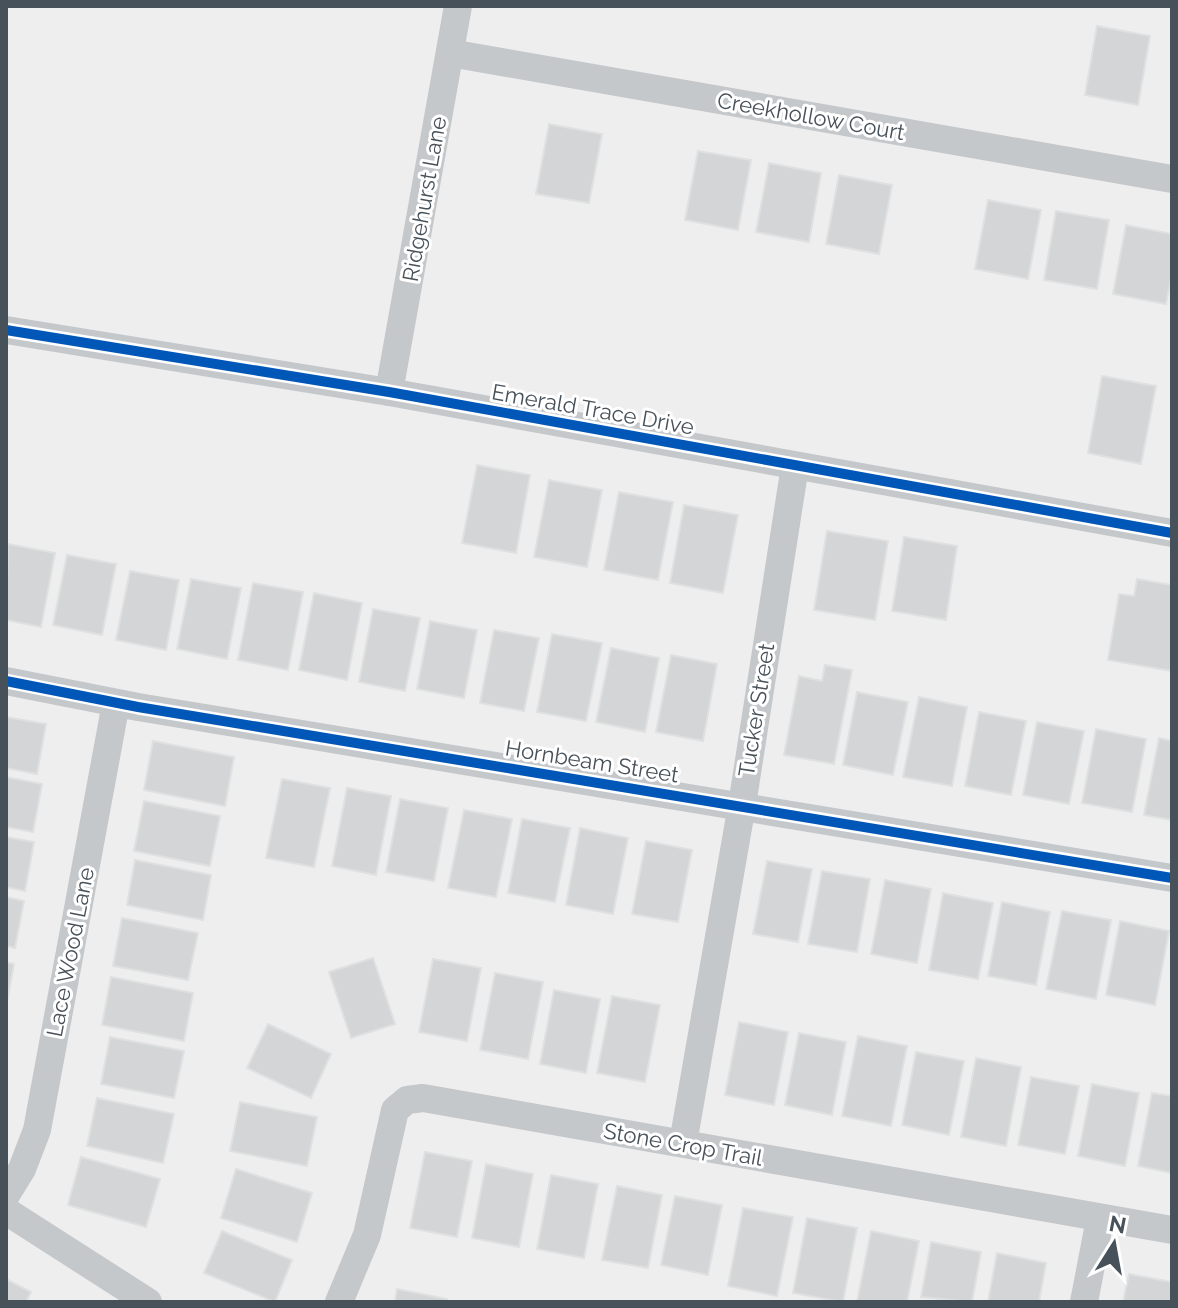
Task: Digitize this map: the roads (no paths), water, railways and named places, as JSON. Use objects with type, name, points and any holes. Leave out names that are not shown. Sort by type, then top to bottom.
[{"type":"street","name":"Ridgehurst Lane","points":[[389,392],[458,6]]},
{"type":"street","name":"Creekhollow Court","points":[[450,53],[1172,179]]},
{"type":"street","name":"Emerald Trace Drive","points":[[6,330],[389,392],[1172,533]]},
{"type":"street","name":"Tucker Street","points":[[683,1143],[742,805],[795,466]]},
{"type":"street","name":"Hornbeam Street","points":[[6,681],[116,703],[1172,878]]},
{"type":"street","name":"Lace Wood Lane","points":[[6,1195],[22,1169],[37,1130],[116,703]]},
{"type":"street","name":"Stone Crop Trail","points":[[339,1302],[367,1235],[389,1124],[395,1110],[407,1100],[423,1098],[1172,1230]]},
{"type":"street","points":[[6,1211],[148,1302]]},
{"type":"street","points":[[1084,1302],[1100,1219]]}]
